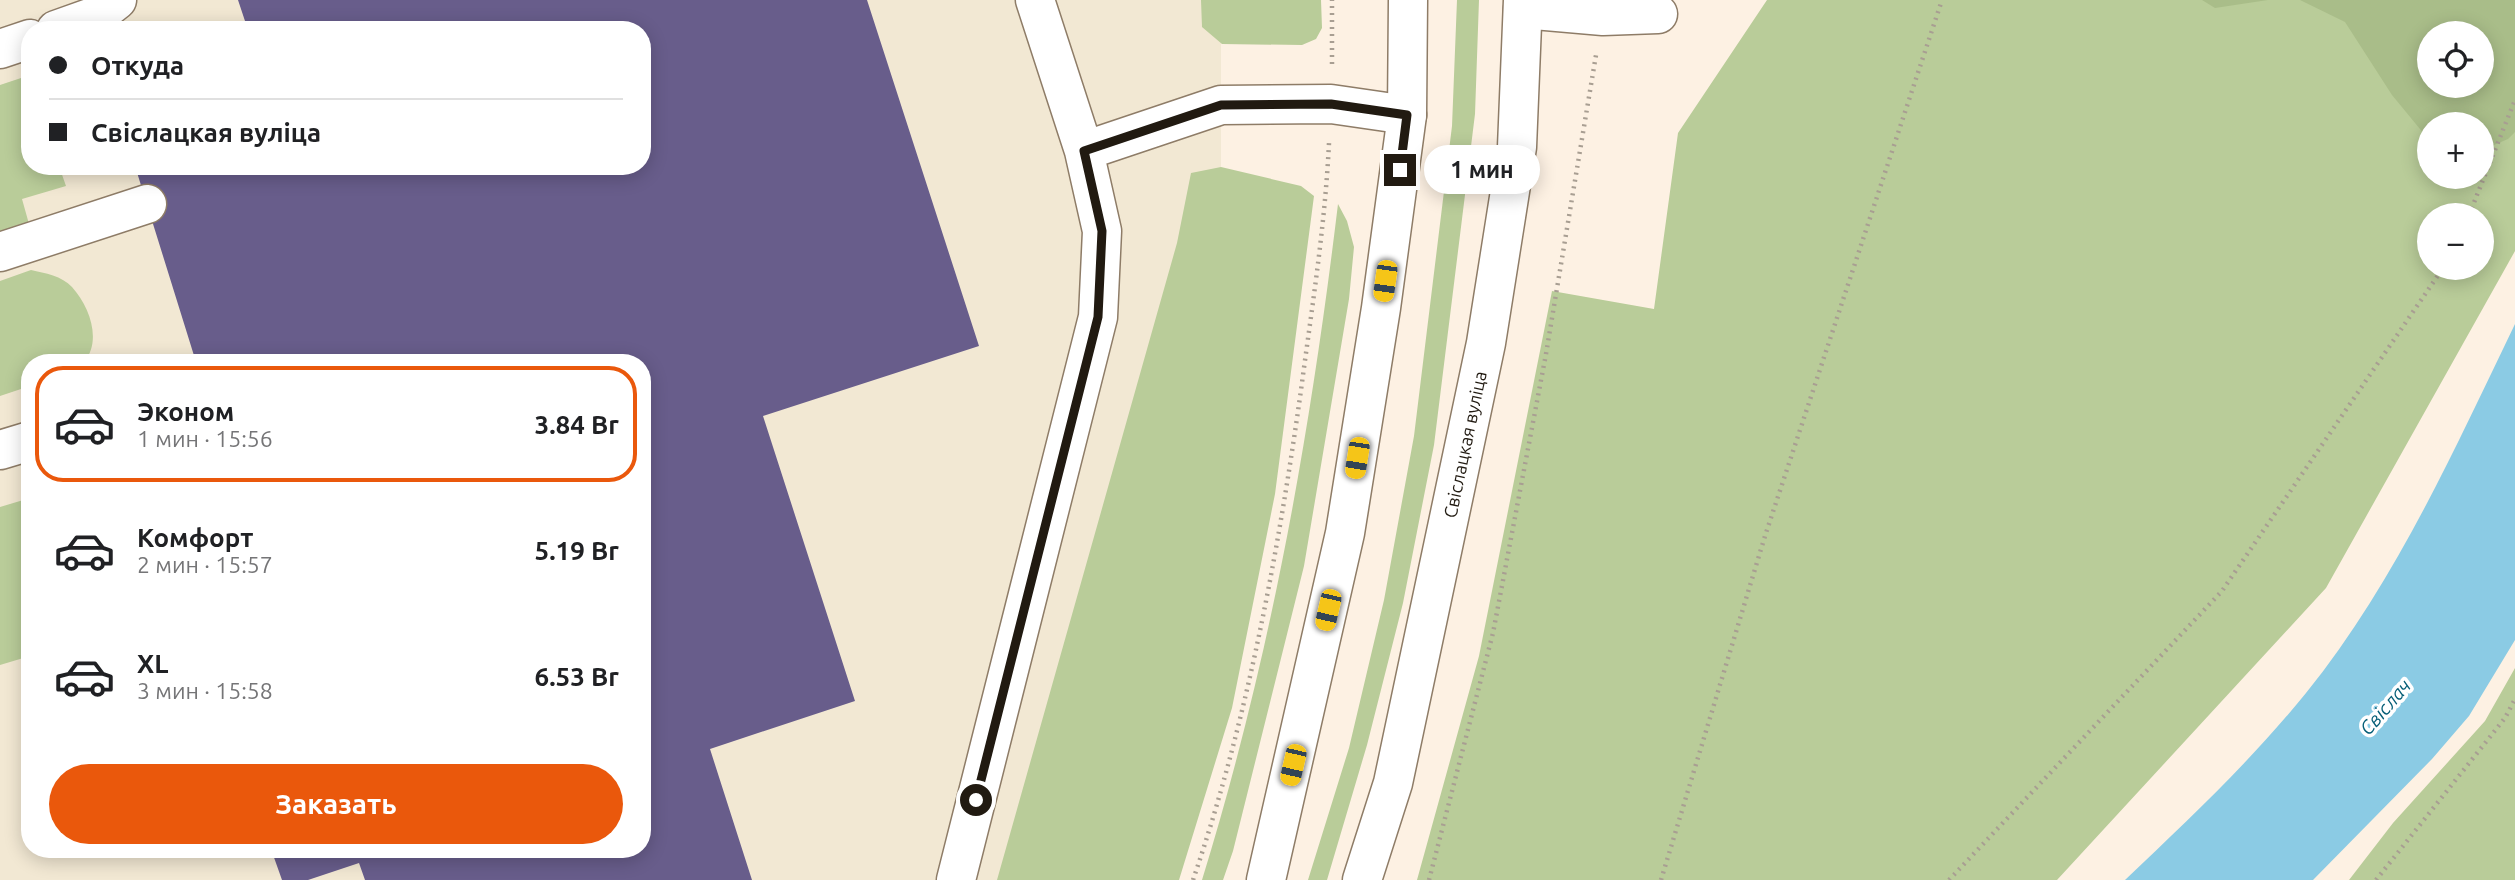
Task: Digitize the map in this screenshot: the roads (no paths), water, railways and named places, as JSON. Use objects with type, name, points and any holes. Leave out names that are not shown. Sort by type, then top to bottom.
[{"type":"main road","points":[[81,21],[98,15],[117,0]]},
{"type":"main road","points":[[956,880],[1098,317],[1102,231],[1084,151],[1035,0]]},
{"type":"main road","points":[[1266,880],[1345,533],[1381,308],[1407,115],[1408,0]]},
{"type":"main road","points":[[1523,5],[1603,16],[1658,14]]},
{"type":"main road","name":"Свіслацкая вуліца","points":[[1363,880],[1393,783],[1486,343],[1517,147],[1523,5]]},
{"type":"main road","points":[[0,49],[21,41]]},
{"type":"main road","points":[[1084,151],[1221,105],[1331,104],[1407,115]]},
{"type":"main road","points":[[0,252],[147,204]]},
{"type":"main road","points":[[0,450],[21,444]]},
{"type":"water","name":"Свіслач","points":[[2515,324],[2515,640],[2469,716],[2432,759],[2313,880],[2125,880],[2218,790],[2263,742],[2338,651],[2368,607],[2421,515]]}]
